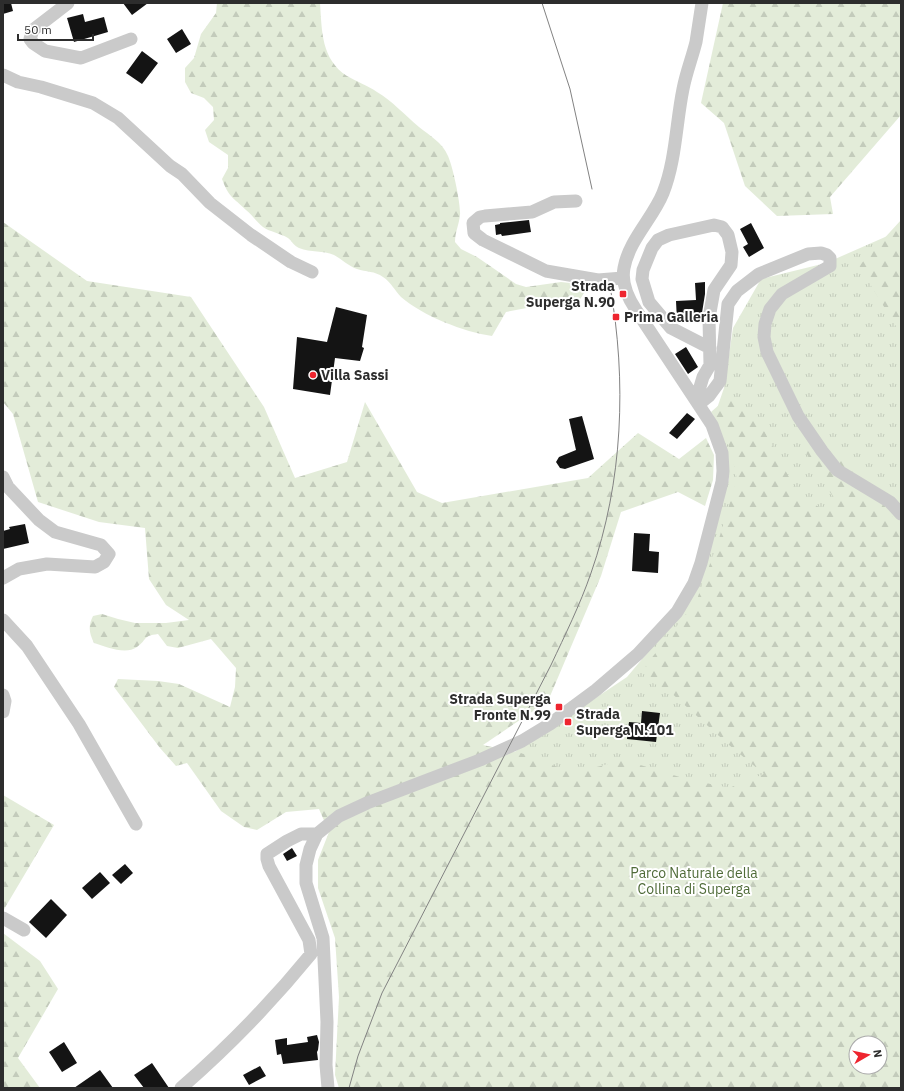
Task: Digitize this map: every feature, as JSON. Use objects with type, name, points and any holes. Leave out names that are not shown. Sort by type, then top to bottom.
[{"type":"street","points":[[68,3],[33,30],[30,39],[45,51],[81,58],[131,38]]},
{"type":"street","points":[[328,1088],[326,1065],[327,1022],[323,938],[306,883],[306,865],[310,849],[317,834],[339,816],[367,803],[480,760],[522,742],[550,724],[596,690],[638,654],[660,631],[677,612],[694,583],[701,563],[722,482],[724,471],[722,453],[715,432],[699,404],[636,310],[628,294],[623,278],[624,268],[628,256],[658,203],[672,163],[683,88],[696,42],[702,3]]},
{"type":"street","points":[[3,75],[18,82],[41,87],[93,103],[118,118],[170,166],[182,174],[210,203],[251,235],[291,262],[312,272]]},
{"type":"street","points":[[576,201],[554,202],[532,212],[480,217],[473,223],[474,233],[483,240],[546,271],[598,280],[623,278]]},
{"type":"street","points":[[699,404],[700,387],[703,377],[710,365],[710,348],[710,318],[714,290],[731,265],[732,252],[728,235],[722,227],[714,225],[669,235],[658,240],[647,258],[642,270],[642,279],[649,302],[671,328],[710,348]]},
{"type":"street","points":[[699,404],[710,396],[720,381],[728,304],[737,291],[759,274],[808,254],[821,253],[827,255],[830,258],[830,266],[782,294],[770,309],[764,324],[766,352],[798,416],[837,470],[890,502],[901,514]]},
{"type":"street","points":[[3,477],[8,487],[39,520],[55,532],[101,545],[109,554],[104,562],[95,567],[47,564],[19,569],[3,578]]},
{"type":"street","points":[[3,620],[27,646],[79,724],[136,824]]},
{"type":"street","points":[[3,694],[5,701],[3,712]]},
{"type":"street","points":[[181,1088],[211,1062],[244,1029],[285,985],[311,954],[309,940],[269,866],[267,854],[301,834],[317,834]]},
{"type":"street","points":[[3,918],[24,930]]},
{"type":"green space","points":[[217,3],[320,3],[324,44],[332,61],[338,69],[347,76],[388,100],[435,140],[448,156],[458,195],[460,210],[455,242],[461,249],[477,257],[516,284],[526,287],[561,282],[579,285],[584,293],[579,301],[506,312],[492,336],[481,334],[457,327],[421,311],[401,297],[388,281],[380,275],[354,268],[330,253],[299,248],[288,238],[263,227],[232,197],[227,190],[222,179],[228,168],[228,155],[209,142],[205,130],[214,120],[213,107],[204,98],[191,93],[185,82],[185,68],[194,58],[201,34],[216,13]]},
{"type":"green space","points":[[723,3],[901,3],[901,115],[830,197],[833,214],[777,216],[745,186],[724,123],[701,103]]},
{"type":"green space","points":[[901,220],[901,331],[897,328],[859,266]]},
{"type":"green space","points":[[3,222],[87,281],[191,297],[264,407],[295,478],[347,462],[365,402],[417,492],[442,503],[588,478],[638,433],[679,459],[706,438],[714,455],[713,480],[705,506],[678,492],[621,512],[601,576],[548,701],[483,745],[524,754],[573,773],[624,760],[683,778],[729,788],[764,774],[729,745],[668,690],[644,679],[646,665],[696,602],[718,542],[737,479],[731,452],[723,432],[711,412],[728,397],[743,406],[761,425],[798,494],[822,509],[833,497],[794,433],[809,421],[859,471],[901,528],[901,1088],[339,1088],[335,1075],[339,997],[335,938],[318,888],[318,860],[329,832],[319,809],[286,812],[257,830],[244,827],[221,811],[187,763],[176,766],[160,748],[114,687],[118,679],[158,681],[179,684],[230,707],[235,687],[236,668],[211,639],[178,648],[167,646],[158,634],[147,637],[137,647],[127,650],[116,650],[94,643],[90,630],[90,623],[93,616],[102,614],[135,623],[166,623],[189,620],[166,605],[149,579],[145,528],[99,522],[38,502],[13,414],[3,402]]},
{"type":"green space","name":"Parco Naturale della Collina di Superga","points":[[901,230],[901,1088],[355,1088],[513,753],[627,677],[675,620],[695,588],[729,479],[714,417],[724,388],[733,328],[761,279],[826,263]]},
{"type":"green space","points":[[3,795],[54,825],[3,911]]},
{"type":"green space","points":[[3,933],[40,961],[58,989],[18,1058],[40,1088],[3,1088]]},
{"type":"building","points":[[3,3],[11,3],[13,11],[3,14]]},
{"type":"building","points":[[123,3],[148,3],[132,15]]},
{"type":"building","points":[[83,14],[85,22],[104,17],[108,32],[74,42],[67,18]]},
{"type":"building","points":[[182,29],[191,44],[176,53],[167,39]]},
{"type":"building","points":[[142,51],[158,63],[142,84],[126,73]]},
{"type":"building","points":[[529,220],[531,232],[502,236],[501,234],[496,235],[495,225],[500,223]]},
{"type":"building","points":[[751,223],[764,248],[749,257],[743,247],[748,244],[740,229]]},
{"type":"building","points":[[705,282],[705,294],[701,319],[677,321],[676,301],[696,300],[695,283]]},
{"type":"building","name":"Villa Sassi","points":[[336,307],[367,315],[362,347],[364,348],[360,361],[335,358],[330,395],[293,389],[297,337],[327,342]]},
{"type":"building","points":[[686,347],[698,367],[688,374],[675,354]]},
{"type":"building","points":[[687,413],[695,419],[677,439],[669,433]]},
{"type":"building","points":[[582,416],[594,459],[565,469],[560,468],[556,462],[559,457],[576,450],[569,419]]},
{"type":"building","points":[[25,524],[29,543],[3,549],[3,531],[10,529],[9,527]]},
{"type":"building","points":[[634,533],[650,534],[649,551],[659,552],[658,573],[632,571]]},
{"type":"building","points":[[642,711],[660,713],[656,742],[627,739],[629,722],[641,723]]},
{"type":"building","points":[[292,848],[297,856],[287,861],[283,854]]},
{"type":"building","points":[[125,864],[133,873],[121,884],[112,875]]},
{"type":"building","points":[[100,872],[110,883],[92,899],[82,888]]},
{"type":"building","points":[[51,899],[67,915],[46,938],[29,922]]},
{"type":"building","points":[[317,1035],[319,1042],[317,1052],[318,1060],[283,1064],[281,1054],[277,1055],[275,1040],[287,1038],[287,1045],[308,1042],[307,1037]]},
{"type":"building","points":[[64,1042],[77,1063],[62,1072],[49,1052]]},
{"type":"building","points":[[152,1063],[169,1088],[144,1088],[134,1075]]},
{"type":"building","points":[[260,1066],[266,1076],[249,1085],[243,1075]]},
{"type":"building","points":[[100,1070],[113,1088],[74,1088]]},
{"type":"tram line","points":[[542,3],[570,89],[592,189]]},
{"type":"tram line","points":[[349,1088],[358,1056],[382,993],[551,665],[591,573],[602,538],[610,503],[616,467],[619,431],[619,358],[610,286]]},
{"type":"place","name":"Strada Superga N.90","points":[[623,294]]},
{"type":"place","name":"Prima Galleria","points":[[616,317]]},
{"type":"place","name":"Villa Sassi","points":[[313,375]]},
{"type":"place","name":"Strada Superga Fronte N.99","points":[[559,707]]},
{"type":"place","name":"Strada Superga N.101","points":[[568,722]]}]
